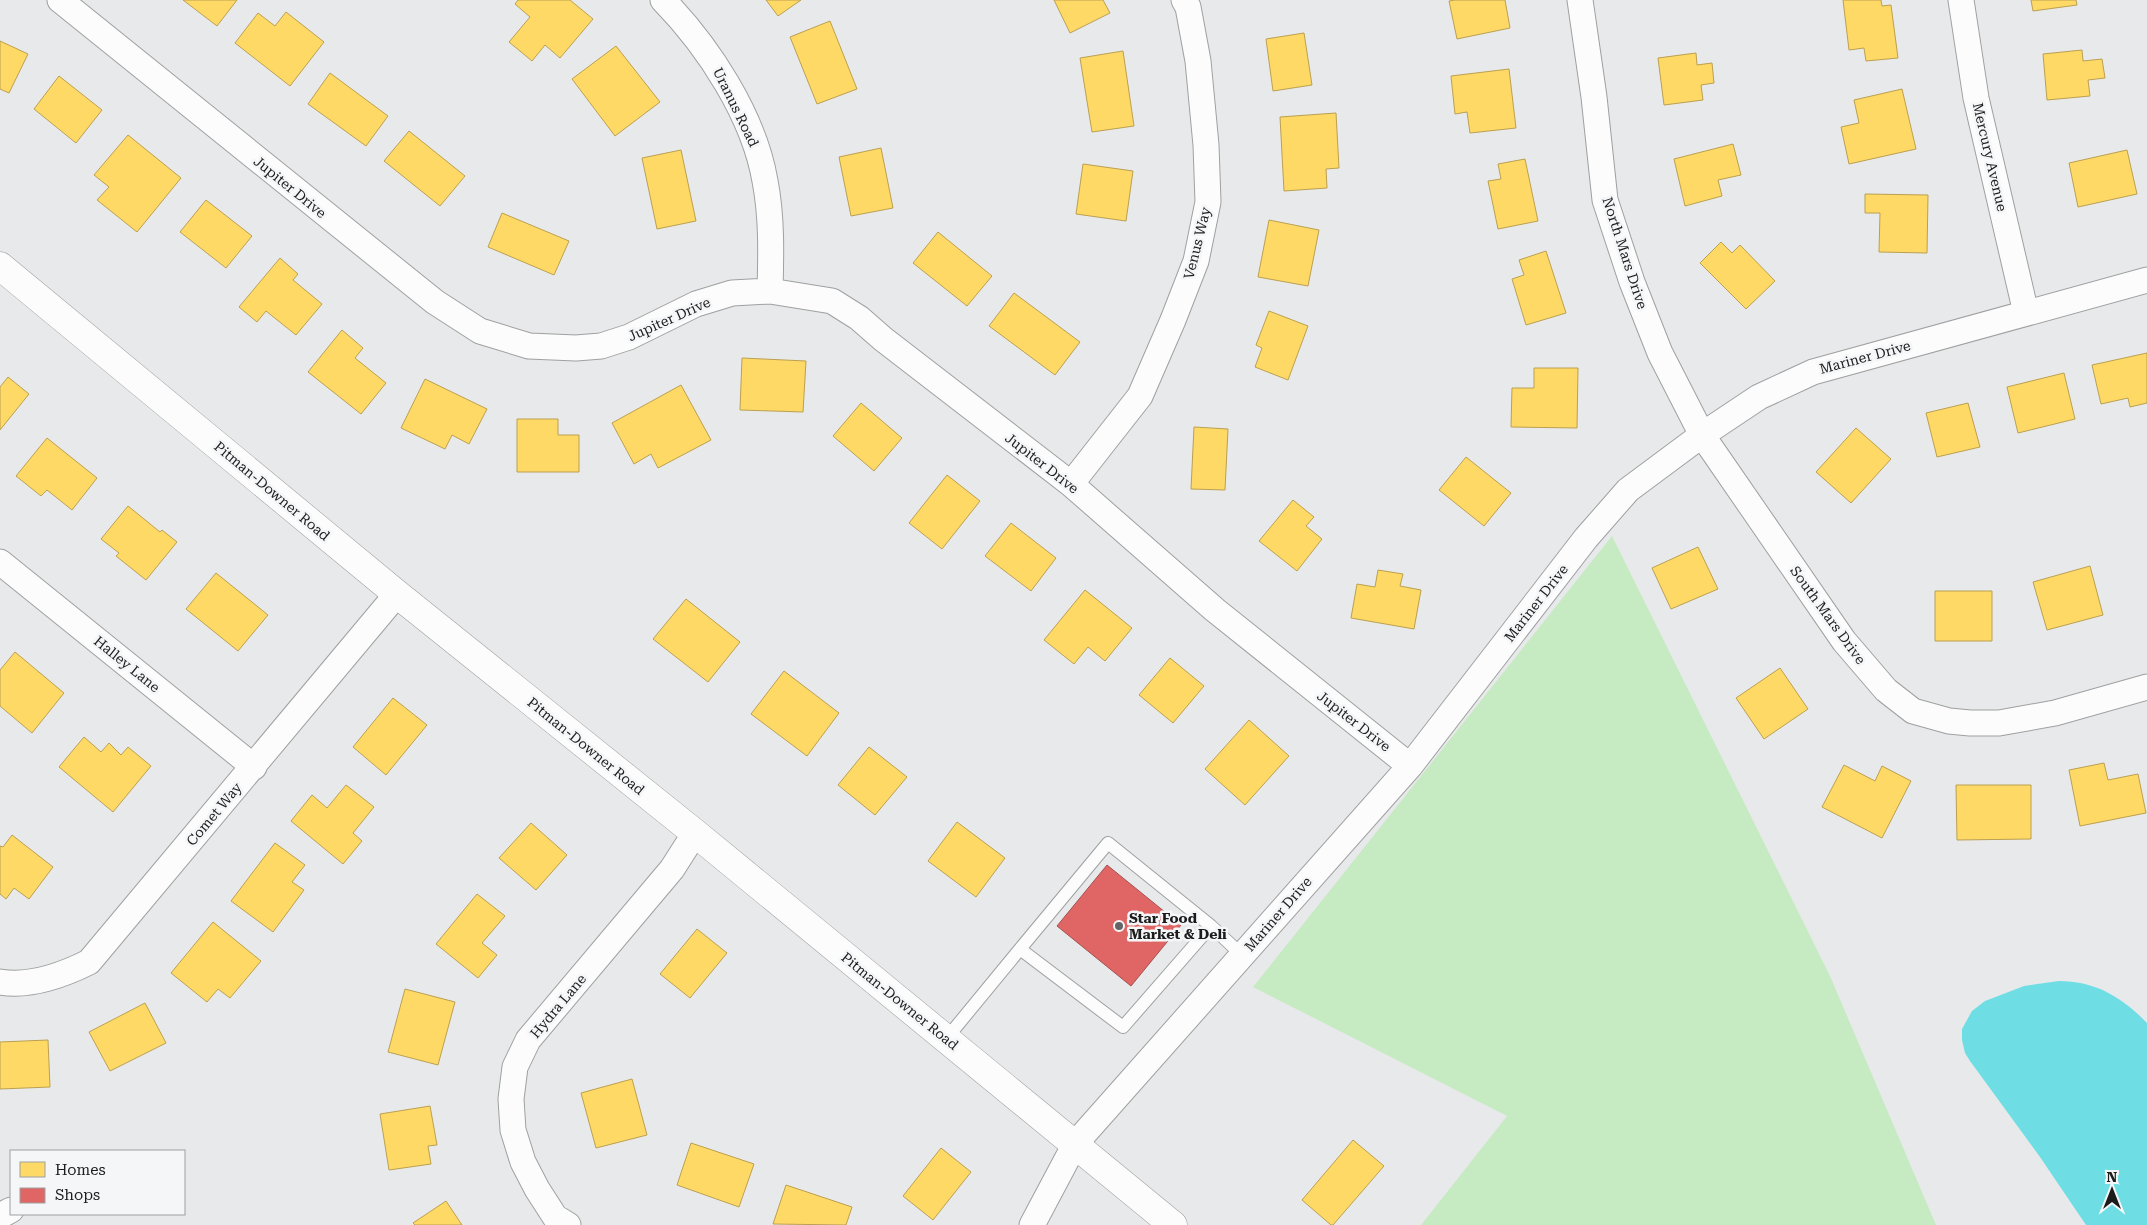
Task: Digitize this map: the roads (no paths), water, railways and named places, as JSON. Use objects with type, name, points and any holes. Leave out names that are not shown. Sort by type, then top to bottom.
[{"type":"street","name":"Jupiter Drive","points":[[60,0],[435,302],[480,331],[529,346],[576,348],[601,346],[629,337],[696,304],[732,293],[770,291],[832,301],[859,318],[883,339],[1071,484],[1215,610],[1410,766]]},
{"type":"street","name":"Uranus Road","points":[[663,0],[676,13],[714,64],[745,121],[757,150],[765,180],[769,211],[771,245],[770,291]]},
{"type":"street","name":"Venus Way","points":[[1071,484],[1140,396],[1196,261],[1208,202],[1206,146],[1198,61],[1188,7],[1184,0]]},
{"type":"street","name":"North Mars Drive","points":[[1580,0],[1594,97],[1605,200],[1632,282],[1660,353],[1702,435]]},
{"type":"street","name":"Mercury Avenue","points":[[1961,0],[1976,98],[2026,313]]},
{"type":"street","name":"Pitman-Downer Road","points":[[0,266],[396,594],[695,834],[1173,1225]]},
{"type":"street","name":"Mariner Drive","points":[[1075,1144],[1410,766],[1606,513],[1628,490],[1702,435],[1759,398],[1813,372],[2147,280]]},
{"type":"street","name":"South Mars Drive","points":[[1702,435],[1844,641],[1886,690],[1913,711],[1949,721],[1999,723],[2055,712],[2147,687]]},
{"type":"street","name":"Halley Lane","points":[[0,562],[254,767]]},
{"type":"street","name":"Comet Way","points":[[0,982],[40,980],[67,973],[89,962],[254,767],[396,594]]},
{"type":"street","name":"Hydra Lane","points":[[568,1225],[555,1217],[523,1162],[513,1130],[512,1099],[516,1067],[528,1040],[672,869],[695,834]]},
{"type":"street","points":[[1032,1225],[1075,1144]]},
{"type":"lane","points":[[946,1039],[1108,843],[1211,926],[1242,955]]},
{"type":"lane","points":[[1020,949],[1123,1027],[1211,926]]},
{"type":"water","points":[[2059,981],[2084,984],[2107,992],[2128,1005],[2147,1023],[2147,1225],[2086,1225],[2040,1157],[1965,1053],[1962,1029],[1972,1011],[1985,1001],[2024,986]]},
{"type":"place","name":"Star Food Market & Deli","points":[[1119,926]]}]
